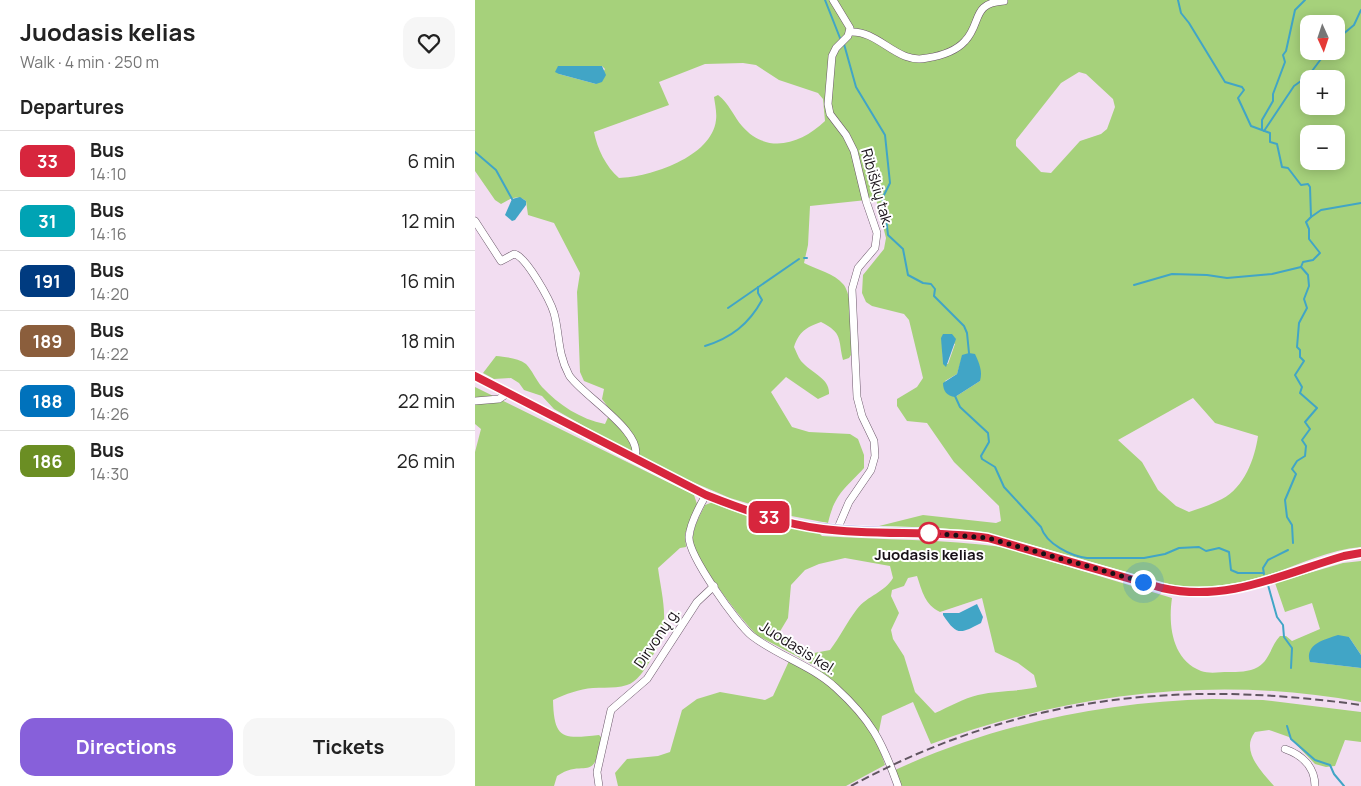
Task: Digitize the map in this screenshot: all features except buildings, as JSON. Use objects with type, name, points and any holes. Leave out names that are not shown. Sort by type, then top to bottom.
[{"type":"main road","points":[[475,376],[706,495],[762,516],[837,530],[966,535],[988,538],[1162,588],[1197,593],[1227,591],[1336,558],[1361,553]]},
{"type":"street","points":[[833,0],[849,26],[850,32],[868,33],[907,57],[927,58],[960,46],[967,40],[979,11],[989,3],[1004,1]]},
{"type":"street","name":"Ribiškių tak.","points":[[837,530],[849,502],[871,470],[875,456],[874,441],[859,405],[852,289],[858,268],[875,248],[877,233],[866,201],[854,151],[846,135],[830,114],[828,104],[832,56],[850,32]]},
{"type":"street","points":[[475,221],[501,261],[515,254],[524,260],[551,303],[559,346],[570,376],[622,426],[635,448],[636,454],[634,459]]},
{"type":"street","points":[[475,401],[499,399],[508,393]]},
{"type":"street","name":"Juodasis kel.","points":[[706,495],[691,531],[689,542],[694,554],[714,586],[744,630],[823,678],[850,702],[873,727],[897,786]]},
{"type":"street","name":"Dirvonų g.","points":[[599,786],[597,772],[611,710],[647,679],[697,602],[714,586]]},
{"type":"street","points":[[1285,749],[1301,756],[1307,763],[1315,778],[1315,786]]},
{"type":"green space","points":[[475,0],[1361,0],[1361,547],[1330,553],[1238,584],[1192,588],[1176,586],[987,534],[947,531],[936,527],[923,526],[910,529],[875,527],[923,515],[996,523],[1001,521],[999,506],[954,462],[927,423],[907,421],[897,406],[897,399],[917,387],[923,378],[909,320],[904,314],[872,306],[866,302],[862,293],[863,275],[884,249],[886,238],[876,199],[810,206],[808,245],[804,263],[840,280],[847,290],[851,318],[851,355],[843,360],[838,337],[828,326],[821,322],[811,326],[798,337],[794,347],[801,361],[826,384],[829,394],[818,399],[786,377],[771,392],[792,427],[809,432],[850,434],[858,439],[864,455],[864,468],[837,498],[828,523],[786,515],[730,498],[683,478],[619,446],[554,409],[542,396],[524,390],[519,383],[511,378],[494,379],[483,373],[496,356],[515,359],[526,364],[549,394],[579,415],[605,424],[611,411],[602,399],[604,389],[584,381],[580,372],[577,292],[580,273],[554,223],[528,215],[526,201],[523,199],[514,198],[501,204],[495,200],[475,171]],"holes":[[[743,63],[756,65],[779,80],[818,93],[823,99],[825,121],[805,136],[795,140],[784,143],[762,141],[742,126],[718,95],[714,97],[716,120],[712,133],[704,145],[692,154],[662,169],[647,174],[619,178],[603,157],[594,132],[669,105],[659,82],[705,64]],[[559,66],[602,66],[605,69],[596,84],[559,74]],[[1079,72],[1086,74],[1113,99],[1115,107],[1107,129],[1101,134],[1080,141],[1051,173],[1041,172],[1016,146],[1016,140],[1061,83]],[[942,336],[955,344],[948,364],[943,364]],[[961,361],[980,381],[955,397],[945,381],[957,374]],[[1193,398],[1215,423],[1258,436],[1251,463],[1236,488],[1222,499],[1189,512],[1176,506],[1158,490],[1142,462],[1118,440]]]},
{"type":"green space","points":[[475,387],[694,495],[697,504],[685,534],[686,547],[680,548],[658,568],[664,621],[657,647],[646,667],[634,682],[627,685],[583,689],[553,700],[556,723],[563,734],[577,737],[599,735],[602,738],[599,753],[591,766],[567,771],[557,776],[554,786],[475,786],[475,452],[481,429],[475,424]]},
{"type":"green space","points":[[713,502],[765,520],[818,532],[822,536],[935,541],[1003,547],[1172,598],[1172,630],[1178,650],[1191,666],[1207,672],[1240,672],[1255,669],[1262,664],[1280,636],[1286,636],[1292,641],[1320,629],[1312,603],[1285,612],[1275,583],[1343,563],[1361,561],[1361,655],[1349,637],[1311,662],[1361,668],[1361,702],[1307,694],[1252,690],[1198,690],[1143,694],[1089,701],[1036,712],[983,726],[931,744],[913,702],[882,716],[877,741],[885,765],[846,786],[618,786],[615,773],[627,759],[658,756],[670,752],[682,710],[697,699],[720,692],[765,700],[773,696],[789,661],[815,676],[821,669],[758,636],[720,590],[701,561],[693,541],[695,527],[705,505]],"holes":[[[845,558],[890,566],[893,578],[890,583],[857,609],[830,650],[814,653],[779,633],[788,618],[791,585],[805,570],[819,564]],[[917,576],[927,601],[940,612],[982,598],[995,652],[1018,663],[1034,675],[1037,687],[973,696],[935,713],[915,692],[904,656],[893,639],[891,630],[899,613],[891,596],[892,590],[904,586],[908,578]]]},
{"type":"green space","points":[[1212,699],[1263,700],[1361,712],[1361,742],[1345,740],[1335,766],[1326,767],[1315,764],[1289,737],[1269,730],[1255,732],[1251,739],[1251,754],[1259,768],[1274,786],[901,786],[895,770],[971,740],[1050,718],[1131,705]]},
{"type":"water","points":[[558,66],[602,66],[606,75],[602,82],[596,84],[559,74],[555,72]]},
{"type":"water","points":[[520,197],[526,201],[526,205],[515,220],[512,221],[505,215],[512,199]]},
{"type":"water","points":[[943,334],[952,334],[956,339],[946,367],[943,364],[941,338]]},
{"type":"water","points":[[975,354],[978,361],[981,370],[980,381],[955,397],[950,396],[945,391],[943,383],[957,374],[962,355]]},
{"type":"water","points":[[977,604],[983,617],[981,623],[963,631],[952,627],[943,615],[943,613],[959,613]]},
{"type":"water","points":[[1338,635],[1349,637],[1361,655],[1361,668],[1310,662],[1310,651],[1317,643]]},
{"type":"waterway","points":[[825,0],[840,38]]},
{"type":"waterway","points":[[1178,0],[1181,13],[1225,82],[1242,87],[1244,90],[1238,98],[1251,126],[1270,133],[1270,142],[1277,144],[1282,167],[1288,168],[1301,185],[1308,184],[1310,187],[1311,217],[1306,222],[1309,229],[1309,239],[1320,253],[1313,260],[1303,262],[1301,267],[1308,275],[1309,286],[1304,299],[1307,308],[1299,323],[1297,347],[1300,350],[1300,357],[1304,361],[1295,375],[1302,387],[1300,393],[1317,408],[1305,422],[1310,429],[1302,440],[1306,446],[1305,456],[1297,461],[1292,469],[1296,474],[1285,500],[1287,517],[1292,525],[1293,543]]},
{"type":"waterway","points":[[1262,129],[1262,120],[1273,101],[1273,94],[1285,62],[1283,55],[1286,51],[1295,10],[1305,0]]},
{"type":"waterway","points":[[1345,32],[1354,25],[1361,10]]},
{"type":"waterway","points":[[844,44],[856,87],[885,135],[890,183],[883,197],[882,212],[886,217],[888,235],[903,249],[908,275],[923,283],[931,284],[935,289],[934,296],[964,326],[967,333],[969,353]]},
{"type":"waterway","points":[[1264,131],[1294,86],[1301,81],[1302,76],[1312,71],[1320,60]]},
{"type":"waterway","points":[[475,152],[496,170],[512,199]]},
{"type":"waterway","points":[[1311,217],[1321,210],[1361,203]]},
{"type":"waterway","points":[[728,308],[799,259]]},
{"type":"waterway","points":[[1134,285],[1172,274],[1207,275],[1227,278],[1272,274],[1301,267]]},
{"type":"waterway","points":[[705,346],[723,339],[745,323],[762,300],[758,293],[758,287]]},
{"type":"waterway","points":[[955,396],[960,407],[988,433],[989,442],[981,456],[982,459],[995,467],[1004,487],[1041,527],[1048,539],[1060,548],[1074,555],[1087,558],[1144,558],[1165,554],[1179,548],[1199,547],[1206,551],[1219,548],[1229,552],[1231,570],[1238,573],[1263,573]]},
{"type":"waterway","points":[[1264,574],[1263,568],[1268,560],[1288,550]]},
{"type":"waterway","points":[[1268,585],[1277,617],[1283,625],[1284,637],[1292,648],[1291,668]]},
{"type":"waterway","points":[[1287,726],[1291,739],[1315,760],[1330,765],[1334,774],[1344,786]]},
{"type":"railway","points":[[851,786],[913,756],[975,732],[1037,714],[1099,702],[1162,695],[1227,694],[1293,697],[1361,705]]},
{"type":"bus line","name":"33","points":[[475,376],[706,495],[762,516],[822,529],[966,535],[988,538],[1162,588],[1189,593],[1227,591],[1344,556],[1361,553]]},
{"type":"place","name":"Juodasis kelias","points":[[929,533]]},
{"type":"route","points":[[929,533],[988,538],[1143,582]]}]
